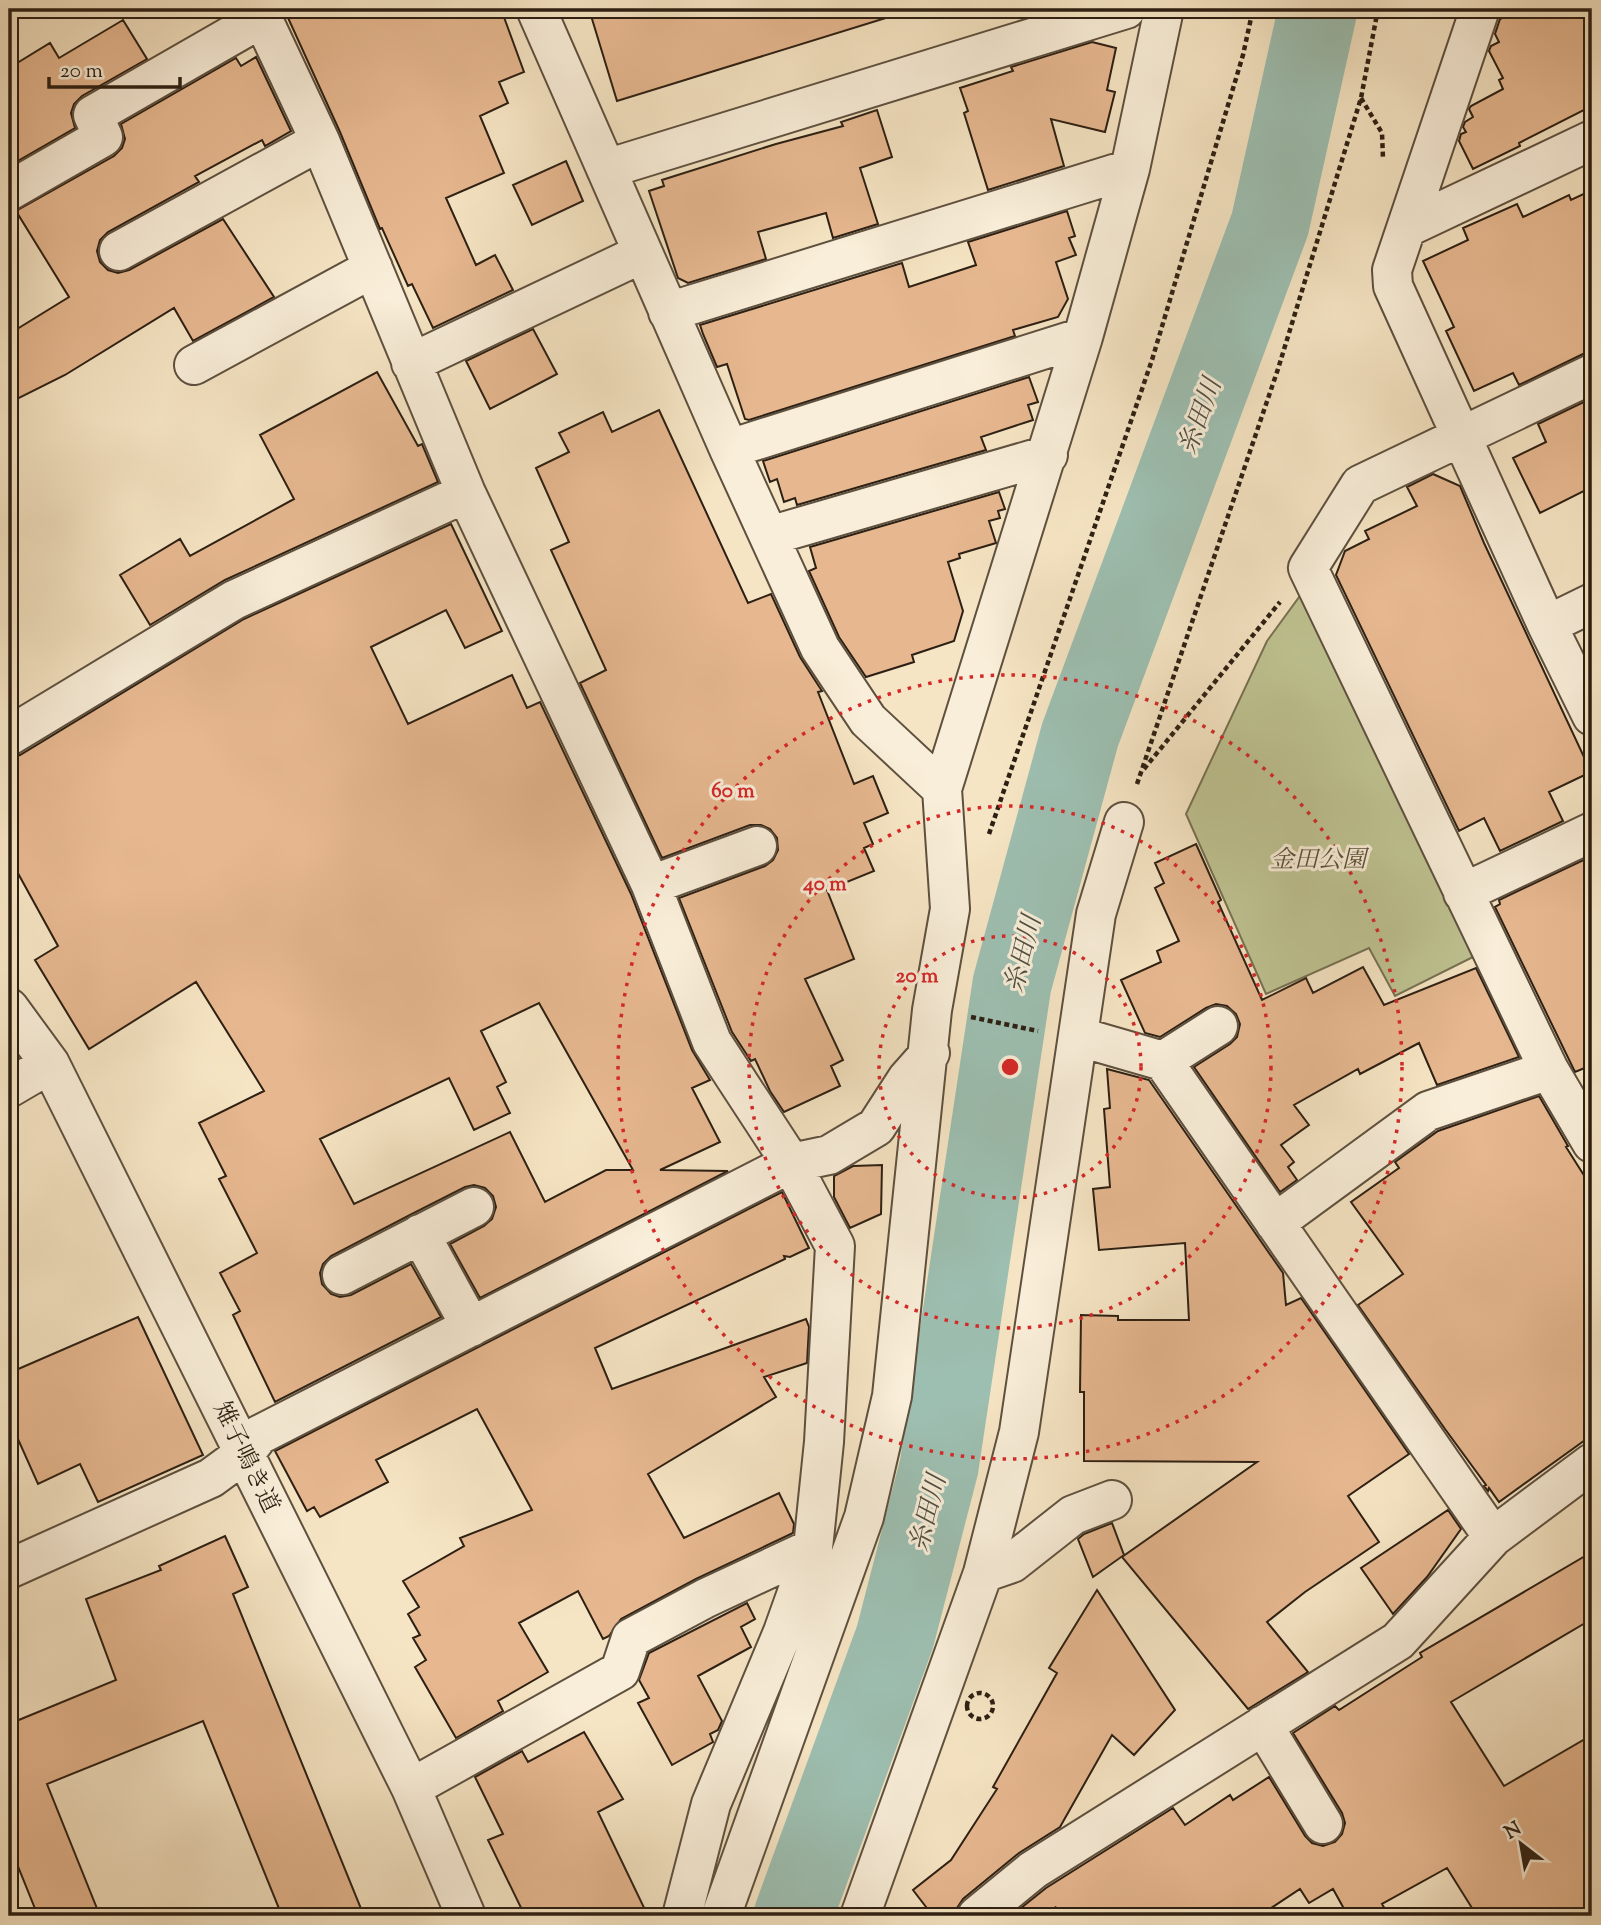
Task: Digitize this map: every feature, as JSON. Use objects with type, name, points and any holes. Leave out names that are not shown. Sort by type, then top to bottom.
[{"type":"street","points":[[536,9],[668,312],[820,649],[869,720],[942,789]]},
{"type":"street","points":[[606,169],[1126,9]]},
{"type":"street","points":[[721,1916],[864,1517],[892,1396],[930,1053],[932,1010],[950,909],[942,789],[1083,337],[1130,169],[1164,9]]},
{"type":"street","points":[[1480,9],[1392,270],[1394,286],[1592,716]]},
{"type":"street","points":[[9,191],[103,137],[93,115],[260,13],[320,141],[466,494],[651,885],[712,1042],[791,1163],[835,1246],[824,1442],[813,1548],[783,1632],[711,1804],[682,1916]]},
{"type":"street","points":[[1408,227],[1592,140]]},
{"type":"street","points":[[119,251],[320,141]]},
{"type":"street","points":[[668,312],[1130,169]]},
{"type":"street","points":[[411,363],[643,253]]},
{"type":"street","points":[[194,365],[373,268]]},
{"type":"street","points":[[729,449],[1083,337]]},
{"type":"street","points":[[1592,374],[1360,485],[1308,568],[1549,1070],[1592,1143]]},
{"type":"street","points":[[769,536],[1048,455]]},
{"type":"street","points":[[9,736],[234,600],[466,494]]},
{"type":"street","points":[[1548,625],[1592,603]]},
{"type":"street","points":[[860,1916],[983,1573],[1019,1432],[1069,1088],[1065,1035],[1081,1005],[1096,915],[1124,822]]},
{"type":"street","points":[[1463,892],[1592,832]]},
{"type":"street","points":[[651,885],[757,846]]},
{"type":"street","name":"雉子鳴き道","points":[[9,1008],[50,1064],[411,1788],[466,1916]]},
{"type":"street","points":[[1163,1061],[1218,1026]]},
{"type":"street","points":[[1065,1035],[1163,1061],[1493,1537]]},
{"type":"street","points":[[9,1569],[211,1478],[245,1453],[259,1435],[791,1163],[829,1155],[876,1127],[907,1079],[930,1053]]},
{"type":"street","points":[[9,1088],[50,1064]]},
{"type":"street","points":[[1275,1223],[1428,1111],[1549,1070]]},
{"type":"street","points":[[342,1275],[474,1207]]},
{"type":"street","points":[[420,1234],[471,1327]]},
{"type":"street","points":[[977,1916],[1033,1870],[1398,1640],[1493,1537],[1592,1463]]},
{"type":"street","points":[[983,1573],[1012,1563],[1073,1515],[1112,1500]]},
{"type":"street","points":[[411,1788],[620,1671],[631,1638],[706,1598],[813,1548]]},
{"type":"street","points":[[1263,1725],[1323,1824]]},
{"type":"path","points":[[986,842],[1152,360],[1243,55],[1253,9]]},
{"type":"path","points":[[1124,822],[1278,369],[1362,98],[1378,9]]},
{"type":"path","points":[[1141,773],[1308,568]]},
{"type":"path","points":[[932,1010],[1065,1035]]},
{"type":"green space","name":"金田公園","points":[[1305,589],[1477,955],[1395,996],[1369,948],[1266,994],[1186,814],[1267,641]]},
{"type":"building","points":[[284,9],[501,9],[524,72],[499,82],[508,103],[480,116],[504,173],[446,198],[476,265],[495,255],[513,290],[433,328],[412,284],[408,286],[382,228],[380,229],[340,132]]},
{"type":"building","points":[[589,9],[888,9],[889,17],[617,101]]},
{"type":"building","points":[[1520,9],[1592,9],[1592,106],[1473,169],[1459,141],[1461,134],[1466,132],[1463,127],[1465,122],[1473,117],[1469,109],[1471,106],[1503,89],[1499,80],[1503,78],[1489,51],[1491,46],[1499,42],[1495,34],[1500,19]]},
{"type":"building","points":[[123,20],[147,59],[82,96],[74,104],[71,113],[75,128],[9,166],[9,68],[50,43],[59,58]]},
{"type":"building","points":[[1092,42],[1116,48],[1107,90],[1115,92],[1105,132],[1051,119],[1064,166],[988,190],[964,113],[968,111],[960,88],[1013,71],[1011,67]]},
{"type":"building","points":[[256,57],[291,131],[265,146],[262,140],[195,176],[199,182],[108,232],[100,240],[97,251],[100,262],[108,270],[118,273],[129,270],[223,219],[274,297],[193,341],[174,308],[65,375],[9,403],[9,334],[69,297],[16,211],[114,156],[122,148],[125,139],[121,124],[236,58],[241,66]]},
{"type":"building","points":[[877,110],[892,157],[860,168],[878,224],[833,238],[826,213],[758,232],[766,259],[688,283],[678,278],[649,191],[664,186],[662,180],[843,126],[841,122]]},
{"type":"building","points":[[566,161],[583,201],[532,225],[513,185]]},
{"type":"building","points":[[1592,190],[1592,352],[1519,385],[1513,373],[1474,391],[1446,331],[1454,327],[1423,261],[1468,240],[1463,228],[1517,204],[1523,217],[1569,195],[1571,200]]},
{"type":"building","points":[[1067,211],[1075,236],[1069,238],[1076,255],[1056,262],[1068,299],[1058,317],[1013,330],[1015,336],[749,420],[745,419],[727,364],[717,367],[700,325],[902,263],[909,287],[976,265],[968,242]]},
{"type":"building","points":[[533,329],[557,374],[490,409],[466,361]]},
{"type":"building","points":[[377,372],[418,446],[422,444],[438,482],[225,580],[150,625],[120,575],[180,539],[190,556],[294,499],[260,435]]},
{"type":"building","points":[[1029,377],[1038,402],[1028,405],[1033,420],[981,437],[986,450],[797,505],[795,498],[784,502],[777,479],[770,482],[763,461]]},
{"type":"building","points":[[1592,398],[1592,487],[1540,513],[1513,458],[1546,442],[1538,424]]},
{"type":"building","points":[[659,410],[748,603],[771,594],[800,657],[822,691],[818,692],[854,784],[873,776],[888,813],[864,823],[873,844],[864,848],[874,871],[827,890],[854,959],[805,979],[843,1060],[831,1066],[840,1086],[784,1112],[770,1091],[755,1059],[751,1061],[732,1032],[679,898],[765,866],[773,860],[778,850],[777,838],[770,829],[761,825],[750,825],[662,858],[580,683],[606,670],[551,550],[569,542],[536,468],[569,452],[559,433],[603,412],[612,432]]},
{"type":"building","points":[[1433,474],[1460,486],[1591,772],[1549,792],[1563,821],[1500,851],[1484,818],[1459,831],[1336,575],[1345,551],[1369,539],[1365,531],[1417,506],[1407,487]]},
{"type":"building","points":[[999,492],[1005,509],[998,511],[1000,518],[989,521],[996,543],[959,554],[960,558],[948,562],[963,611],[954,641],[912,655],[914,662],[866,677],[839,637],[809,571],[816,568],[810,547]]},
{"type":"building","points":[[451,524],[502,631],[465,648],[446,610],[371,647],[408,724],[512,675],[527,708],[540,702],[631,894],[692,1050],[710,1080],[692,1088],[720,1142],[660,1170],[728,1171],[480,1298],[450,1244],[492,1219],[496,1207],[493,1196],[485,1188],[474,1185],[465,1187],[410,1215],[331,1256],[323,1264],[320,1273],[322,1284],[331,1294],[340,1297],[351,1295],[411,1264],[441,1317],[275,1402],[233,1315],[240,1311],[220,1273],[257,1253],[219,1179],[226,1176],[199,1123],[264,1091],[196,982],[89,1049],[35,960],[58,946],[9,857],[9,758],[20,755],[244,619]],"holes":[[[539,1003],[633,1170],[606,1170],[545,1202],[510,1132],[354,1204],[320,1139],[449,1078],[474,1130],[510,1113],[497,1087],[506,1082],[481,1031]]]},
{"type":"building","points":[[1196,844],[1221,900],[1218,902],[1262,1000],[1306,978],[1313,993],[1363,967],[1384,1005],[1476,968],[1519,1057],[1437,1085],[1419,1043],[1360,1074],[1358,1069],[1294,1105],[1309,1125],[1281,1145],[1294,1162],[1288,1167],[1297,1180],[1280,1192],[1194,1067],[1237,1037],[1240,1024],[1236,1014],[1227,1006],[1216,1004],[1160,1037],[1145,1033],[1121,980],[1161,962],[1157,951],[1179,941],[1155,888],[1164,883],[1155,863]]},
{"type":"building","points":[[1592,856],[1592,1065],[1575,1072],[1495,907],[1500,904],[1499,900]]},
{"type":"building","points":[[1107,1069],[1149,1080],[1283,1273],[1286,1305],[1301,1298],[1409,1454],[1348,1496],[1379,1542],[1305,1592],[1267,1622],[1308,1672],[1248,1709],[1122,1557],[1257,1462],[1084,1461],[1084,1392],[1080,1392],[1081,1315],[1118,1316],[1118,1320],[1189,1320],[1185,1243],[1099,1250],[1093,1189],[1110,1187],[1104,1109],[1110,1108]]},
{"type":"building","points":[[1539,1096],[1592,1188],[1592,1435],[1499,1502],[1489,1488],[1488,1491],[1484,1486],[1486,1485],[1358,1305],[1403,1274],[1351,1202],[1399,1168],[1395,1162],[1438,1131]]},
{"type":"building","points":[[882,1165],[881,1214],[850,1228],[834,1197],[834,1176],[853,1166]]},
{"type":"building","points":[[782,1192],[809,1248],[790,1257],[784,1256],[785,1259],[595,1348],[612,1389],[806,1319],[809,1327],[807,1363],[764,1377],[776,1397],[648,1474],[684,1538],[779,1493],[794,1524],[793,1533],[696,1579],[621,1619],[609,1636],[603,1639],[578,1591],[519,1623],[548,1672],[498,1701],[503,1711],[456,1738],[415,1667],[426,1660],[413,1638],[420,1635],[408,1614],[419,1607],[403,1581],[464,1546],[460,1538],[532,1510],[477,1409],[376,1460],[388,1482],[320,1517],[314,1507],[307,1511],[275,1451]]},
{"type":"building","points":[[138,1317],[203,1455],[98,1502],[80,1464],[38,1484],[9,1419],[9,1373]]},
{"type":"building","points":[[1448,1510],[1461,1529],[1427,1577],[1393,1614],[1361,1568]]},
{"type":"building","points":[[1112,1523],[1124,1555],[1093,1577],[1078,1539]]},
{"type":"building","points":[[225,1536],[248,1587],[233,1594],[364,1916],[282,1916],[203,1721],[47,1784],[100,1916],[38,1916],[9,1844],[9,1724],[116,1680],[86,1599],[161,1570],[159,1566]]},
{"type":"building","points":[[1592,1552],[1592,1619],[1451,1702],[1504,1786],[1592,1735],[1592,1916],[1477,1916],[1447,1868],[1382,1904],[1389,1916],[1348,1916],[1333,1889],[1309,1903],[1300,1889],[1259,1916],[1011,1916],[1046,1888],[1173,1808],[1185,1825],[1230,1795],[1233,1800],[1269,1777],[1312,1843],[1323,1846],[1335,1842],[1342,1834],[1345,1823],[1342,1813],[1293,1733],[1335,1706],[1339,1710],[1422,1657],[1420,1653]]},
{"type":"building","points":[[1097,1590],[1175,1710],[1134,1755],[1112,1735],[1060,1827],[1019,1853],[963,1899],[957,1908],[956,1916],[933,1916],[913,1890],[951,1860],[997,1789],[993,1787],[1057,1673],[1049,1668]]},
{"type":"building","points":[[747,1603],[755,1619],[741,1627],[751,1647],[698,1676],[722,1721],[718,1730],[710,1734],[713,1742],[672,1765],[638,1703],[649,1698],[639,1680],[649,1653]]},
{"type":"building","points":[[584,1732],[623,1799],[598,1812],[648,1916],[525,1916],[488,1840],[503,1834],[475,1777],[522,1751],[528,1762]]},
{"type":"waterway","name":"糸田川","points":[[793,1916],[895,1637],[939,1467],[1012,984],[1080,735],[1270,224],[1318,9]]}]
